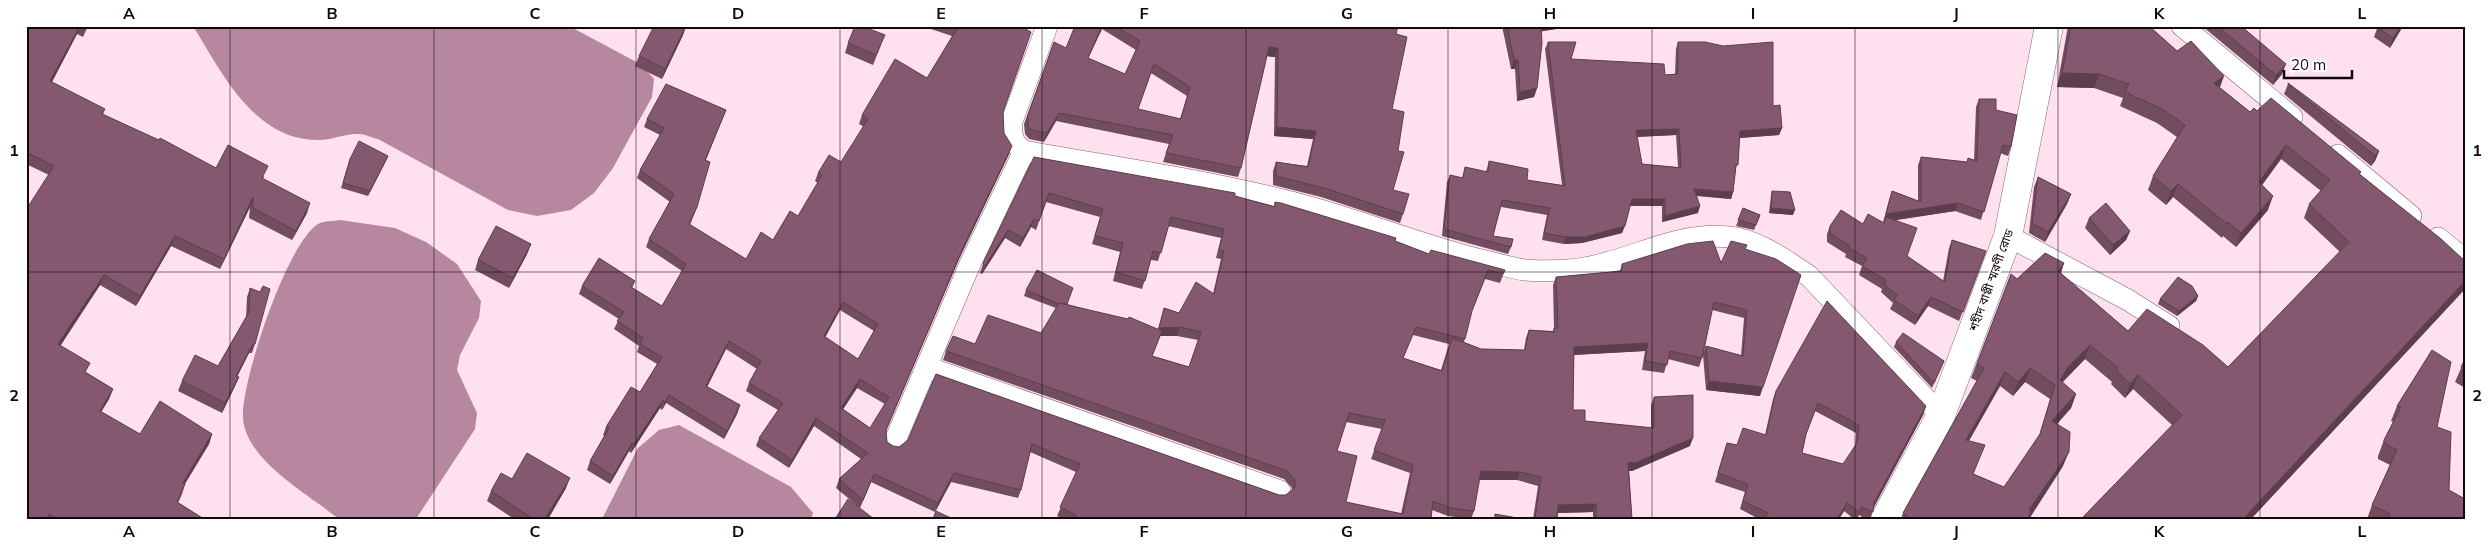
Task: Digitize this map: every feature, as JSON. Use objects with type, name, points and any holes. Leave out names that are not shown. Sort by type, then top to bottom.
[{"type":"street","points":[[1047,26],[1012,121],[1011,136],[1015,145],[1024,152],[1207,185],[1316,209],[1449,252],[1522,269],[1564,271],[1606,264],[1669,242],[1703,236],[1730,237],[1756,244],[1784,259],[1809,276],[1941,415]]},
{"type":"street","name":"শহীদ বাপ্পী স্মরণী রোড","points":[[1885,519],[1941,415],[2008,236],[2049,26]]},
{"type":"street","points":[[2182,26],[2465,260]]},
{"type":"street","points":[[894,443],[970,264],[1024,152]]},
{"type":"street","points":[[2008,236],[2128,300],[2189,339]]},
{"type":"street","points":[[926,367],[1280,491]]},
{"type":"shaded area","points":[[193,26],[569,26],[642,65],[654,79],[652,97],[613,168],[594,193],[571,210],[537,216],[508,210],[378,139],[355,134],[318,140],[295,137],[276,129],[242,101],[228,83]]},
{"type":"shaded area","points":[[340,220],[395,228],[426,242],[457,264],[481,301],[479,318],[460,355],[457,370],[477,413],[475,429],[416,519],[346,520],[338,518],[296,488],[272,467],[252,444],[246,431],[243,418],[244,400],[258,345],[280,284],[306,236],[318,224]]},
{"type":"shaded area","points":[[679,425],[791,487],[813,513],[811,519],[602,519],[638,448],[659,430]]},
{"type":"building","points":[[26,26],[80,26],[50,81],[105,109],[102,114],[159,140],[160,138],[216,168],[228,145],[268,166],[262,178],[310,203],[296,231],[253,208],[253,197],[224,259],[175,236],[140,296],[104,275],[58,344],[90,363],[85,372],[113,389],[100,411],[140,434],[160,401],[212,434],[183,483],[185,484],[177,502],[204,519],[57,519],[49,514],[47,519],[26,519],[26,210],[54,166],[26,152]]},
{"type":"building","points":[[654,26],[686,26],[665,69],[639,56]]},
{"type":"building","points":[[855,26],[862,26],[885,35],[876,55],[848,43]]},
{"type":"building","points":[[950,26],[1020,26],[1031,32],[1003,112],[1004,133],[1012,146],[962,250],[886,430],[887,442],[893,446],[899,447],[908,440],[936,374],[1279,495],[1286,495],[1295,487],[1295,480],[1287,471],[946,351],[953,336],[975,344],[988,315],[1041,333],[1059,303],[1128,319],[1129,317],[1162,331],[1152,356],[1189,367],[1201,332],[1180,327],[1159,328],[1164,308],[1179,313],[1196,282],[1214,294],[1224,251],[1219,250],[1224,229],[1171,217],[1161,253],[1153,251],[1145,281],[1116,272],[1123,243],[1095,236],[1103,209],[1049,193],[1039,221],[1034,219],[1023,238],[1008,230],[985,266],[983,264],[984,261],[1034,157],[1235,193],[1235,196],[1275,207],[1275,202],[1281,203],[1396,238],[1395,241],[1429,254],[1431,250],[1505,270],[1503,274],[1488,270],[1472,311],[1465,339],[1416,327],[1403,358],[1442,371],[1452,338],[1481,349],[1525,350],[1529,330],[1554,332],[1554,328],[1558,328],[1556,277],[1622,271],[1622,264],[1687,244],[1713,241],[1721,263],[1731,241],[1747,245],[1745,249],[1776,259],[1801,275],[1763,387],[1709,381],[1706,346],[1743,356],[1747,310],[1714,302],[1702,358],[1670,351],[1667,365],[1645,361],[1648,343],[1574,347],[1573,410],[1585,410],[1585,421],[1654,428],[1654,397],[1693,395],[1693,438],[1635,463],[1628,462],[1632,519],[1596,519],[1596,504],[1558,505],[1557,519],[1535,519],[1541,477],[1520,472],[1481,471],[1474,511],[1451,508],[1433,501],[1431,519],[1074,519],[1076,515],[1060,507],[1080,464],[1032,444],[1021,490],[954,473],[938,503],[874,474],[863,500],[839,479],[868,453],[816,418],[792,460],[759,438],[783,403],[749,383],[761,361],[729,341],[706,386],[740,405],[727,431],[669,395],[665,402],[663,400],[634,444],[632,443],[613,476],[590,461],[609,428],[606,427],[631,387],[640,392],[662,357],[640,344],[643,338],[617,321],[624,312],[582,286],[599,258],[635,281],[631,287],[662,306],[686,264],[649,239],[674,194],[640,170],[664,128],[647,119],[666,84],[726,110],[705,160],[710,162],[697,207],[689,224],[746,259],[761,232],[773,240],[790,211],[798,216],[822,175],[818,173],[829,155],[841,162],[868,119],[862,115],[895,59],[927,78],[957,29]],"holes":[[[843,302],[878,324],[858,359],[824,336]],[[860,379],[889,397],[870,428],[841,408]],[[1349,413],[1385,420],[1374,450],[1413,465],[1403,514],[1346,502],[1357,456],[1337,451]]]},
{"type":"building","points":[[1075,26],[1102,26],[1088,58],[1125,74],[1140,41],[1115,26],[1398,26],[1396,34],[1407,37],[1392,109],[1404,112],[1398,151],[1404,152],[1393,190],[1409,194],[1403,214],[1324,188],[1276,176],[1276,162],[1308,167],[1316,131],[1277,127],[1278,48],[1269,47],[1241,168],[1166,153],[1173,135],[1059,113],[1047,133],[1032,130],[1028,126],[1028,115],[1054,42],[1066,48]],"holes":[[[1154,64],[1190,87],[1181,119],[1138,109]]]},
{"type":"building","points":[[1507,26],[1541,26],[1542,43],[1537,88],[1520,92],[1518,60],[1514,60]]},
{"type":"building","points":[[2071,26],[2149,26],[2177,51],[2191,41],[2224,76],[2214,83],[2250,112],[2254,108],[2257,111],[2271,98],[2361,172],[2359,174],[2440,238],[2465,261],[2465,281],[2243,519],[2081,519],[2182,415],[2138,375],[2130,384],[2116,370],[2118,368],[2090,345],[2069,366],[2060,380],[2076,394],[2052,421],[2070,432],[2069,452],[2029,510],[2031,512],[2027,519],[1911,519],[1903,513],[1984,368],[1977,364],[2011,274],[2017,279],[2045,253],[2064,263],[2058,271],[2128,331],[2147,309],[2203,345],[2228,367],[2349,242],[2309,204],[2330,180],[2286,145],[2259,182],[2273,196],[2241,233],[2178,184],[2171,191],[2153,176],[2185,125],[2162,109],[2125,92],[2129,84],[2099,74],[2062,73]],"holes":[[[2030,368],[2055,385],[2040,434],[2004,487],[1973,474],[1985,445],[1966,440],[2005,372],[2018,382]]]},
{"type":"building","points":[[2217,26],[2241,26],[2286,64],[2276,75]]},
{"type":"building","points":[[2378,26],[2401,26],[2393,38],[2378,28]]},
{"type":"building","points":[[1548,42],[1576,42],[1571,59],[1664,64],[1665,75],[1678,74],[1678,42],[1705,42],[1723,46],[1773,42],[1773,106],[1780,105],[1782,128],[1740,131],[1738,165],[1736,165],[1733,192],[1694,189],[1700,206],[1665,216],[1665,199],[1632,199],[1625,226],[1585,237],[1566,237],[1544,233],[1550,208],[1502,200],[1493,236],[1513,239],[1511,247],[1444,229],[1450,175],[1463,178],[1465,167],[1488,172],[1489,161],[1528,169],[1527,180],[1565,186]],"holes":[[[1679,129],[1681,168],[1642,164],[1636,130]]]},
{"type":"building","points":[[2288,83],[2379,151],[2375,156]]},
{"type":"building","points":[[1979,99],[1996,99],[1996,110],[2017,115],[2011,147],[2003,145],[1984,212],[1958,203],[1886,214],[1892,191],[1921,202],[1921,157],[1967,162],[1968,158],[1977,161]]},
{"type":"building","points":[[359,141],[388,156],[370,191],[343,183],[350,159]]},
{"type":"building","points":[[2038,177],[2071,194],[2048,232],[2032,223]]},
{"type":"building","points":[[1772,191],[1790,192],[1795,210],[1771,208]]},
{"type":"building","points":[[2106,203],[2130,231],[2113,245],[2089,218]]},
{"type":"building","points":[[1743,208],[1760,215],[1756,225],[1738,220]]},
{"type":"building","points":[[1841,210],[1863,224],[1868,214],[1884,223],[1886,217],[1917,228],[1907,256],[1945,282],[1952,240],[1986,251],[1963,312],[1931,297],[1918,316],[1894,300],[1897,295],[1884,284],[1886,280],[1862,266],[1867,258],[1849,248],[1850,246],[1830,233],[1830,226]]},
{"type":"building","points":[[496,226],[531,244],[513,278],[478,260]]},
{"type":"building","points":[[1037,270],[1073,288],[1067,304],[1059,304],[1026,290]]},
{"type":"building","points":[[2178,277],[2192,286],[2198,296],[2179,311],[2160,299]]},
{"type":"building","points":[[263,286],[270,289],[255,344],[253,344],[236,376],[239,377],[225,403],[182,381],[195,355],[218,366],[249,312],[250,288],[260,292]]},
{"type":"building","points":[[1827,301],[1926,406],[1874,503],[1873,512],[1862,507],[1859,512],[1847,503],[1837,519],[1764,519],[1768,513],[1743,501],[1748,484],[1718,473],[1727,443],[1737,445],[1743,428],[1766,435],[1776,391]],"holes":[[[1818,403],[1859,425],[1857,443],[1843,464],[1802,453],[1806,434]]]},
{"type":"building","points":[[1903,333],[1944,361],[1934,383],[1896,342]]},
{"type":"building","points":[[2432,350],[2451,362],[2437,427],[2451,432],[2449,490],[2465,499],[2465,519],[2388,519],[2390,514],[2372,505],[2397,450],[2384,443],[2384,440],[2401,407],[2397,406]]},
{"type":"building","points":[[2465,359],[2465,369],[2461,367]]},
{"type":"building","points":[[527,453],[570,478],[545,519],[533,519],[491,491],[501,473],[512,479]]},
{"type":"building","points":[[848,499],[874,519],[835,519]]},
{"type":"building","points":[[936,511],[953,519],[933,519]]},
{"type":"building","points":[[1495,514],[1523,519],[1495,519]]}]
